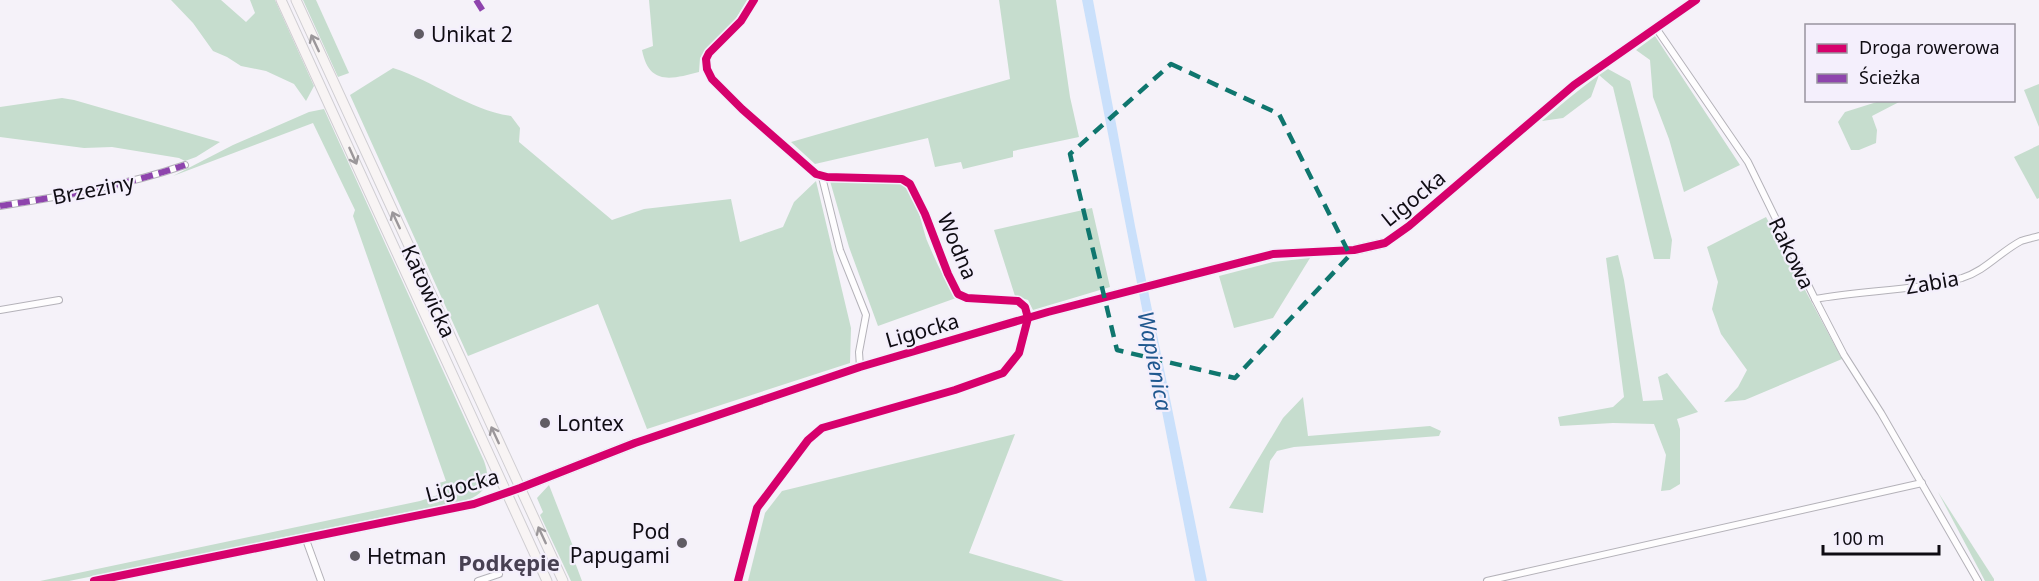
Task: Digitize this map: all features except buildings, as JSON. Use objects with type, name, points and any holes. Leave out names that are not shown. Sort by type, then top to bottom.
[{"type":"main road","name":"Katowicka","points":[[281,0],[547,581]]},
{"type":"main road","name":"Katowicka","points":[[296,0],[563,581]]},
{"type":"street","points":[[754,0],[741,21],[710,53],[706,60],[707,69],[712,79],[742,109],[822,177],[840,250],[866,315],[859,352],[860,367]]},
{"type":"street","name":"Ligocka","points":[[94,581],[463,506],[507,493],[635,443],[860,367],[1028,318],[1161,281],[1272,254],[1354,250],[1385,243],[1409,226],[1574,85],[1696,0]]},
{"type":"street","name":"Rakowa","points":[[1656,28],[1748,162],[1844,355],[1881,413],[1978,581]]},
{"type":"street","name":"Brzeziny","points":[[0,206],[116,186],[185,165]]},
{"type":"street","name":"Wodna","points":[[822,177],[902,179],[910,184],[958,294],[968,298],[1018,301],[1025,307],[1028,318]]},
{"type":"street","name":"Żabia","points":[[1815,299],[1927,285],[1962,278],[1985,267],[2022,241],[2039,236]]},
{"type":"street","points":[[0,310],[59,300]]},
{"type":"street","points":[[738,581],[757,508],[808,440],[822,428],[955,390],[1003,373],[1019,353],[1028,318]]},
{"type":"street","points":[[1487,581],[1922,483]]},
{"type":"street","points":[[305,537],[321,581]]},
{"type":"street","points":[[478,581],[499,574]]},
{"type":"highlighted area","points":[[1171,64],[1279,114],[1350,255],[1235,378],[1117,350],[1070,154]]},
{"type":"green space","points":[[171,0],[221,0],[246,22],[255,13],[250,0],[275,0],[314,86],[306,101],[294,84],[266,71],[241,66],[213,51],[193,23]]},
{"type":"green space","points":[[303,0],[316,0],[349,73],[338,77]]},
{"type":"green space","points":[[649,0],[747,0],[735,20],[700,58],[699,72],[671,78],[656,75],[645,62],[642,50],[653,46]]},
{"type":"green space","points":[[999,0],[1056,0],[1070,97],[1079,137],[1013,151],[1013,157],[963,169],[961,162],[935,167],[928,138],[815,164],[791,142],[1010,79]]},
{"type":"green space","points":[[1655,36],[1740,165],[1684,192],[1669,139],[1653,97],[1650,60],[1636,50]]},
{"type":"green space","points":[[393,68],[466,102],[511,116],[520,128],[519,142],[612,220],[644,209],[731,199],[740,242],[783,227],[794,202],[816,181],[851,328],[850,363],[647,429],[598,304],[468,356],[350,95]]},
{"type":"green space","points":[[1608,69],[1630,81],[1672,240],[1670,259],[1654,259],[1613,87],[1599,75]]},
{"type":"green space","points":[[1599,75],[1591,97],[1563,118],[1542,121],[1574,94]]},
{"type":"green space","points":[[2039,84],[2039,127],[2024,90]]},
{"type":"green space","points":[[62,98],[220,142],[185,161],[179,158],[112,147],[84,148],[0,137],[0,107]]},
{"type":"green space","points":[[1877,102],[1899,102],[1872,116],[1877,130],[1876,143],[1859,150],[1851,150],[1838,122],[1845,112]]},
{"type":"green space","points":[[324,109],[484,461],[487,480],[483,490],[467,500],[69,581],[40,581],[420,501],[441,494],[439,483],[446,481],[353,216],[355,210],[313,123],[173,176],[233,145],[309,112]]},
{"type":"green space","points":[[2039,145],[2039,198],[2037,199],[2014,157]]},
{"type":"green space","points":[[830,181],[901,184],[907,189],[915,203],[931,250],[956,298],[878,326],[849,247]]},
{"type":"green space","points":[[1092,208],[1110,287],[1033,310],[1028,300],[1015,296],[994,230]]},
{"type":"green space","points":[[1766,217],[1842,359],[1745,400],[1724,402],[1738,387],[1747,370],[1721,334],[1712,309],[1718,282],[1707,247]]},
{"type":"green space","points":[[1618,255],[1643,401],[1663,400],[1658,377],[1667,373],[1698,412],[1677,419],[1680,429],[1680,484],[1670,490],[1661,491],[1666,455],[1654,424],[1613,423],[1560,426],[1558,417],[1613,407],[1624,397],[1606,258]]},
{"type":"green space","points":[[1310,258],[1273,318],[1234,328],[1219,276],[1273,262]]},
{"type":"green space","points":[[1303,397],[1308,436],[1430,426],[1441,431],[1439,436],[1294,447],[1277,451],[1270,461],[1263,513],[1229,508],[1283,418]]},
{"type":"green space","points":[[1015,434],[969,553],[1064,581],[748,581],[765,513],[782,491]]},
{"type":"green space","points":[[549,485],[576,554],[573,557],[582,581],[571,581],[540,515],[543,512],[537,498]]},
{"type":"green space","points":[[1938,492],[1994,579],[1994,581],[1985,581]]},
{"type":"water","name":"Wapienica","points":[[1082,0],[1093,0],[1135,226],[1207,581],[1195,581]]},
{"type":"marked path","points":[[476,0],[483,11]]},
{"type":"marked path","points":[[0,206],[116,185],[185,165]]},
{"type":"cycle path","points":[[738,581],[757,508],[808,440],[822,428],[955,390],[1003,373],[1019,353],[1028,318],[1025,307],[1018,301],[967,298],[958,294],[910,184],[902,179],[827,177],[816,174],[742,109],[712,79],[707,69],[706,59],[709,53],[741,21],[754,0]]},
{"type":"cycle path","points":[[94,581],[474,504],[635,443],[860,367],[1048,312],[1273,254],[1354,250],[1385,243],[1409,226],[1574,85],[1696,0]]},
{"type":"place","name":"Unikat 2","points":[[419,34]]},
{"type":"place","name":"Lontex","points":[[545,423]]},
{"type":"place","name":"Pod Papugami","points":[[682,543]]},
{"type":"place","name":"Hetman","points":[[355,556]]},
{"type":"district","name":"Podkępie","points":[[509,562]]}]
